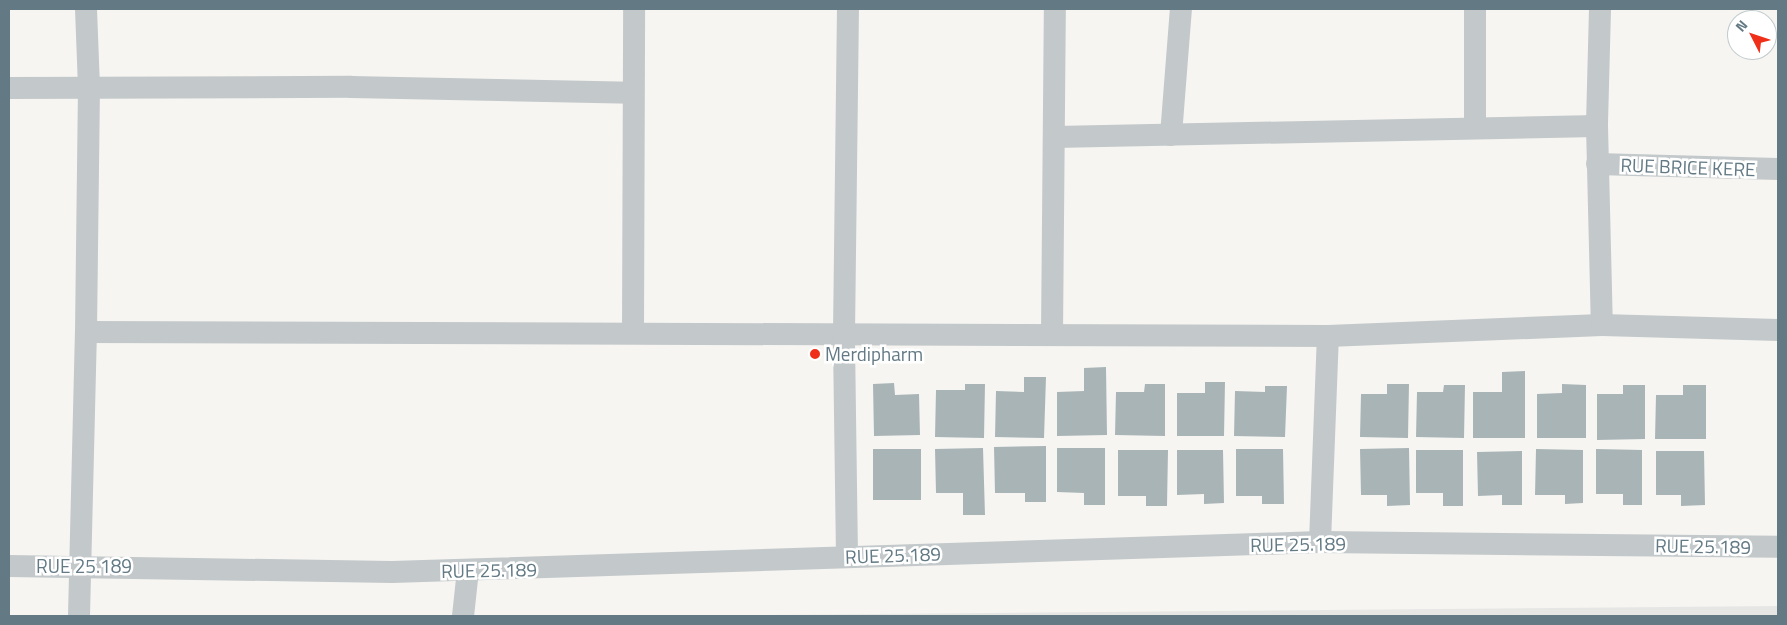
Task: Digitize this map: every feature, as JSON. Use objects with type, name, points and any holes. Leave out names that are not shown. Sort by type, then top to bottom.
[{"type":"street","points":[[79,616],[86,332],[89,88],[86,9]]},
{"type":"street","points":[[633,334],[631,93],[634,9]]},
{"type":"street","points":[[847,557],[844,334],[848,9]]},
{"type":"street","points":[[1052,335],[1055,9]]},
{"type":"street","points":[[1171,135],[1181,9]]},
{"type":"street","points":[[1475,9],[1475,128]]},
{"type":"street","points":[[1600,9],[1597,164],[1602,325]]},
{"type":"street","points":[[9,88],[351,87],[631,93]]},
{"type":"street","points":[[1054,137],[1597,126]]},
{"type":"street","name":"RUE BRICE KERE","points":[[1597,164],[1778,169]]},
{"type":"street","points":[[86,332],[1328,336],[1602,325],[1778,330]]},
{"type":"street","points":[[1320,542],[1328,336]]},
{"type":"street","name":"RUE 25.189","points":[[9,566],[81,564],[392,572],[1320,542],[1778,547]]},
{"type":"street","points":[[464,616],[468,570]]},
{"type":"shaded area","points":[[1778,606],[1778,616],[644,616]]},
{"type":"building","points":[[1106,367],[1107,435],[1057,436],[1057,392],[1084,391],[1084,368]]},
{"type":"building","points":[[1525,371],[1525,438],[1473,438],[1473,392],[1502,392],[1502,372]]},
{"type":"building","points":[[1024,377],[1046,377],[1044,438],[995,437],[996,391],[1024,392]]},
{"type":"building","points":[[1205,382],[1225,382],[1224,436],[1177,436],[1177,393],[1205,393]]},
{"type":"building","points":[[894,383],[895,395],[919,394],[920,435],[874,436],[873,384]]},
{"type":"building","points":[[965,384],[985,384],[984,438],[935,437],[936,390],[965,390]]},
{"type":"building","points":[[1145,384],[1165,384],[1165,436],[1115,435],[1116,392],[1144,392]]},
{"type":"building","points":[[1387,384],[1409,384],[1408,438],[1360,437],[1361,394],[1387,394]]},
{"type":"building","points":[[1562,384],[1586,385],[1586,438],[1537,438],[1537,394],[1562,393]]},
{"type":"building","points":[[1444,385],[1465,385],[1464,438],[1416,437],[1417,392],[1443,392]]},
{"type":"building","points":[[1623,385],[1645,385],[1645,439],[1597,440],[1597,394],[1623,394]]},
{"type":"building","points":[[1683,385],[1706,385],[1706,439],[1655,439],[1656,395],[1683,395]]},
{"type":"building","points":[[1265,386],[1287,386],[1285,437],[1234,436],[1235,391],[1265,392]]},
{"type":"building","points":[[1046,446],[1046,502],[1025,502],[1025,493],[995,493],[994,447]]},
{"type":"building","points":[[983,448],[985,515],[963,515],[963,493],[936,493],[935,449]]},
{"type":"building","points":[[1057,448],[1105,448],[1105,505],[1084,505],[1084,493],[1057,492]]},
{"type":"building","points":[[1409,448],[1410,505],[1387,506],[1387,495],[1361,495],[1360,449]]},
{"type":"building","points":[[873,449],[921,449],[921,500],[873,500]]},
{"type":"building","points":[[1236,449],[1283,449],[1284,504],[1262,504],[1262,496],[1236,496]]},
{"type":"building","points":[[1536,449],[1583,450],[1583,503],[1565,504],[1565,495],[1535,495]]},
{"type":"building","points":[[1596,449],[1642,450],[1642,505],[1623,505],[1623,494],[1596,494]]},
{"type":"building","points":[[1118,450],[1168,450],[1167,506],[1146,506],[1146,496],[1118,496]]},
{"type":"building","points":[[1177,450],[1223,450],[1224,503],[1204,504],[1204,494],[1177,495]]},
{"type":"building","points":[[1416,450],[1463,450],[1463,506],[1443,506],[1443,493],[1416,493]]},
{"type":"building","points":[[1522,451],[1522,505],[1502,505],[1502,495],[1478,496],[1477,452]]},
{"type":"building","points":[[1656,451],[1704,451],[1705,505],[1681,506],[1681,495],[1656,495]]},
{"type":"place","name":"Merdipharm","points":[[815,354]]}]
